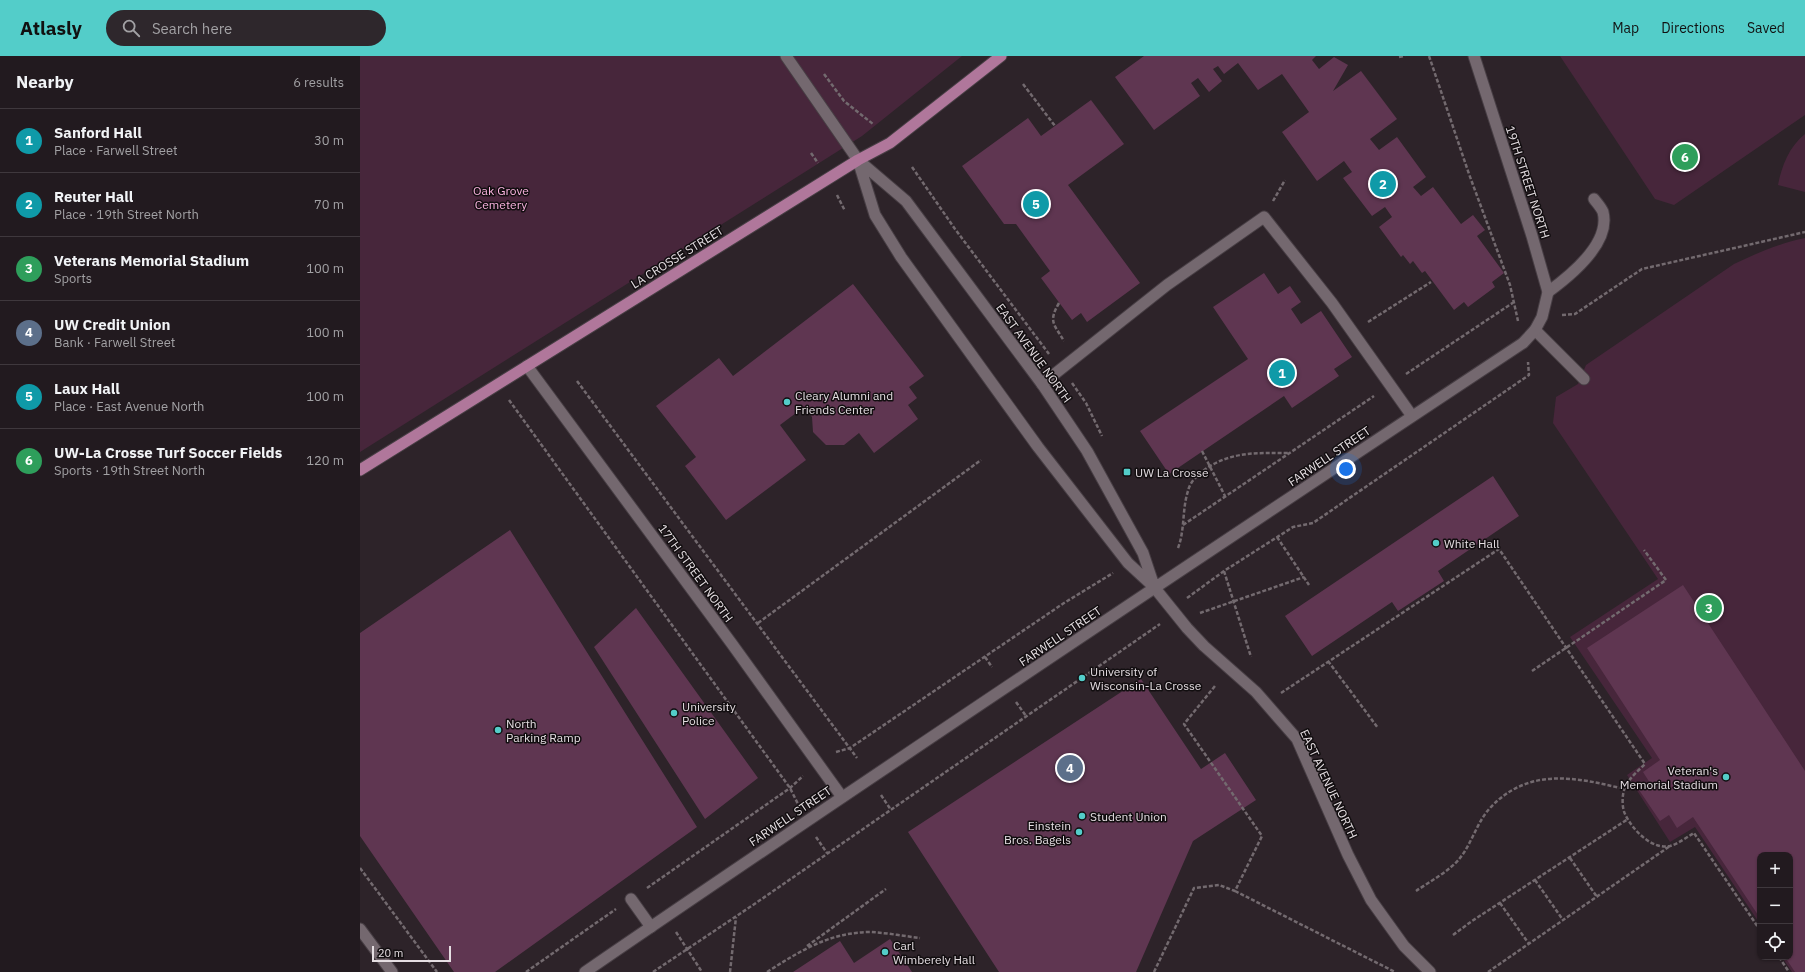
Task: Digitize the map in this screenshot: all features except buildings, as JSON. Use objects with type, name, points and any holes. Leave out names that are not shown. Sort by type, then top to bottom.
[{"type":"main road","name":"LA CROSSE STREET","points":[[360,470],[858,160],[890,143],[1001,56]]},
{"type":"street","name":"EAST AVENUE NORTH","points":[[786,56],[858,160],[906,201],[1042,384],[1087,451],[1143,553],[1154,587]]},
{"type":"street","name":"19TH STREET NORTH","points":[[1474,56],[1530,228],[1548,292],[1542,317]]},
{"type":"street","name":"EAST AVENUE NORTH","points":[[858,160],[875,214],[901,257],[1038,447],[1128,563],[1154,587],[1195,637],[1267,704],[1297,739],[1348,855],[1371,900],[1404,946],[1430,972]]},
{"type":"street","points":[[1548,292],[1565,280],[1582,264],[1596,247],[1604,226],[1602,211],[1594,199]]},
{"type":"street","points":[[1042,384],[1167,285],[1264,217],[1332,303],[1412,416]]},
{"type":"street","name":"FARWELL STREET","points":[[585,972],[842,797],[1035,669],[1154,587],[1523,343],[1535,330],[1542,317]]},
{"type":"street","points":[[1535,330],[1584,379]]},
{"type":"street","name":"17TH STREET NORTH","points":[[527,366],[842,797]]},
{"type":"street","points":[[631,899],[651,927]]},
{"type":"street","points":[[360,929],[392,972]]},
{"type":"path","points":[[1399,58],[1405,56]]},
{"type":"path","points":[[820,69],[844,101],[873,124]]},
{"type":"path","points":[[1023,84],[1055,126]]},
{"type":"path","points":[[1264,217],[1285,180]]},
{"type":"path","points":[[1575,314],[1642,268],[1805,232]]},
{"type":"path","points":[[1353,333],[1430,282]]},
{"type":"path","points":[[1183,524],[1514,302]]},
{"type":"path","points":[[1059,303],[1053,314],[1054,323],[1074,359]]},
{"type":"path","points":[[577,380],[857,758]]},
{"type":"path","points":[[497,384],[790,788],[799,806]]},
{"type":"path","points":[[1202,451],[1225,496]]},
{"type":"path","points":[[1177,549],[1183,524],[1188,489],[1197,474],[1230,456],[1246,453],[1289,453]]},
{"type":"path","points":[[758,623],[981,460]]},
{"type":"path","points":[[1276,537],[1309,585]]},
{"type":"path","points":[[1267,704],[1499,549],[1644,764],[1628,781],[1624,789],[1622,800],[1624,814],[1633,828],[1643,838],[1658,845],[1670,846]]},
{"type":"path","points":[[1532,671],[1666,580],[1644,550]]},
{"type":"path","points":[[1224,571],[1251,657]]},
{"type":"path","points":[[836,752],[850,748],[1064,603],[1113,573]]},
{"type":"path","points":[[1200,612],[1234,602],[1304,577]]},
{"type":"path","points":[[985,657],[992,667]]},
{"type":"path","points":[[1328,662],[1378,728]]},
{"type":"path","points":[[1215,686],[1184,724],[1262,836],[1235,891]]},
{"type":"path","points":[[1015,701],[1026,716]]},
{"type":"path","points":[[526,972],[790,788],[806,772]]},
{"type":"path","points":[[1416,891],[1460,859],[1490,808],[1515,788],[1543,779],[1563,777],[1590,781],[1624,789]]},
{"type":"path","points":[[880,794],[891,810]]},
{"type":"path","points":[[1454,935],[1628,819]]},
{"type":"path","points":[[1488,972],[1670,846],[1694,833],[1757,926]]},
{"type":"path","points":[[815,836],[827,853]]},
{"type":"path","points":[[1570,858],[1597,897]]},
{"type":"path","points":[[360,868],[437,972]]},
{"type":"path","points":[[1535,880],[1563,920]]},
{"type":"path","points":[[1154,972],[1194,888],[1219,885],[1235,891],[1395,972]]},
{"type":"path","points":[[767,972],[886,889]]},
{"type":"path","points":[[1500,903],[1529,944]]},
{"type":"path","points":[[667,916],[686,950],[702,972]]},
{"type":"path","points":[[730,972],[736,917]]},
{"type":"path","points":[[803,948],[823,940],[871,932],[920,938]]},
{"type":"path","points":[[1781,960],[1789,972]]},
{"type":"green space","name":"Oak Grove Cemetery","points":[[360,56],[962,56],[862,136],[360,452]]},
{"type":"green space","points":[[1560,56],[1805,56],[1805,115],[1674,205],[1655,199]]},
{"type":"green space","points":[[1805,134],[1805,192],[1778,185],[1782,170],[1790,151]]},
{"type":"green space","points":[[1805,238],[1805,972],[1792,972],[1784,960],[1793,960],[1793,852],[1757,852],[1757,920],[1695,827],[1670,842],[1627,775],[1652,758],[1570,637],[1658,579],[1553,423],[1556,397],[1578,384],[1586,365],[1734,264],[1787,243]]},
{"type":"place","name":"UW-La Crosse Turf Soccer Fields","points":[[1685,157]]},
{"type":"place","name":"Reuter Hall","points":[[1383,184]]},
{"type":"place","name":"Laux Hall","points":[[1036,204]]},
{"type":"place","name":"Sanford Hall","points":[[1282,373]]},
{"type":"place","name":"Cleary Alumni and Friends Center","points":[[787,402]]},
{"type":"place","name":"UW La Crosse","points":[[1127,472]]},
{"type":"place","name":"White Hall","points":[[1436,543]]},
{"type":"place","name":"Veterans Memorial Stadium","points":[[1709,608]]},
{"type":"place","name":"University of Wisconsin-La Crosse","points":[[1082,678]]},
{"type":"place","name":"University Police","points":[[674,713]]},
{"type":"place","name":"North Parking Ramp","points":[[498,730]]},
{"type":"place","name":"UW Credit Union","points":[[1070,768]]},
{"type":"place","name":"Veteran's Memorial Stadium","points":[[1726,777]]},
{"type":"place","name":"Student Union","points":[[1082,816]]},
{"type":"place","name":"Einstein Bros. Bagels","points":[[1079,832]]},
{"type":"place","name":"Carl Wimberely Hall","points":[[885,952]]}]
